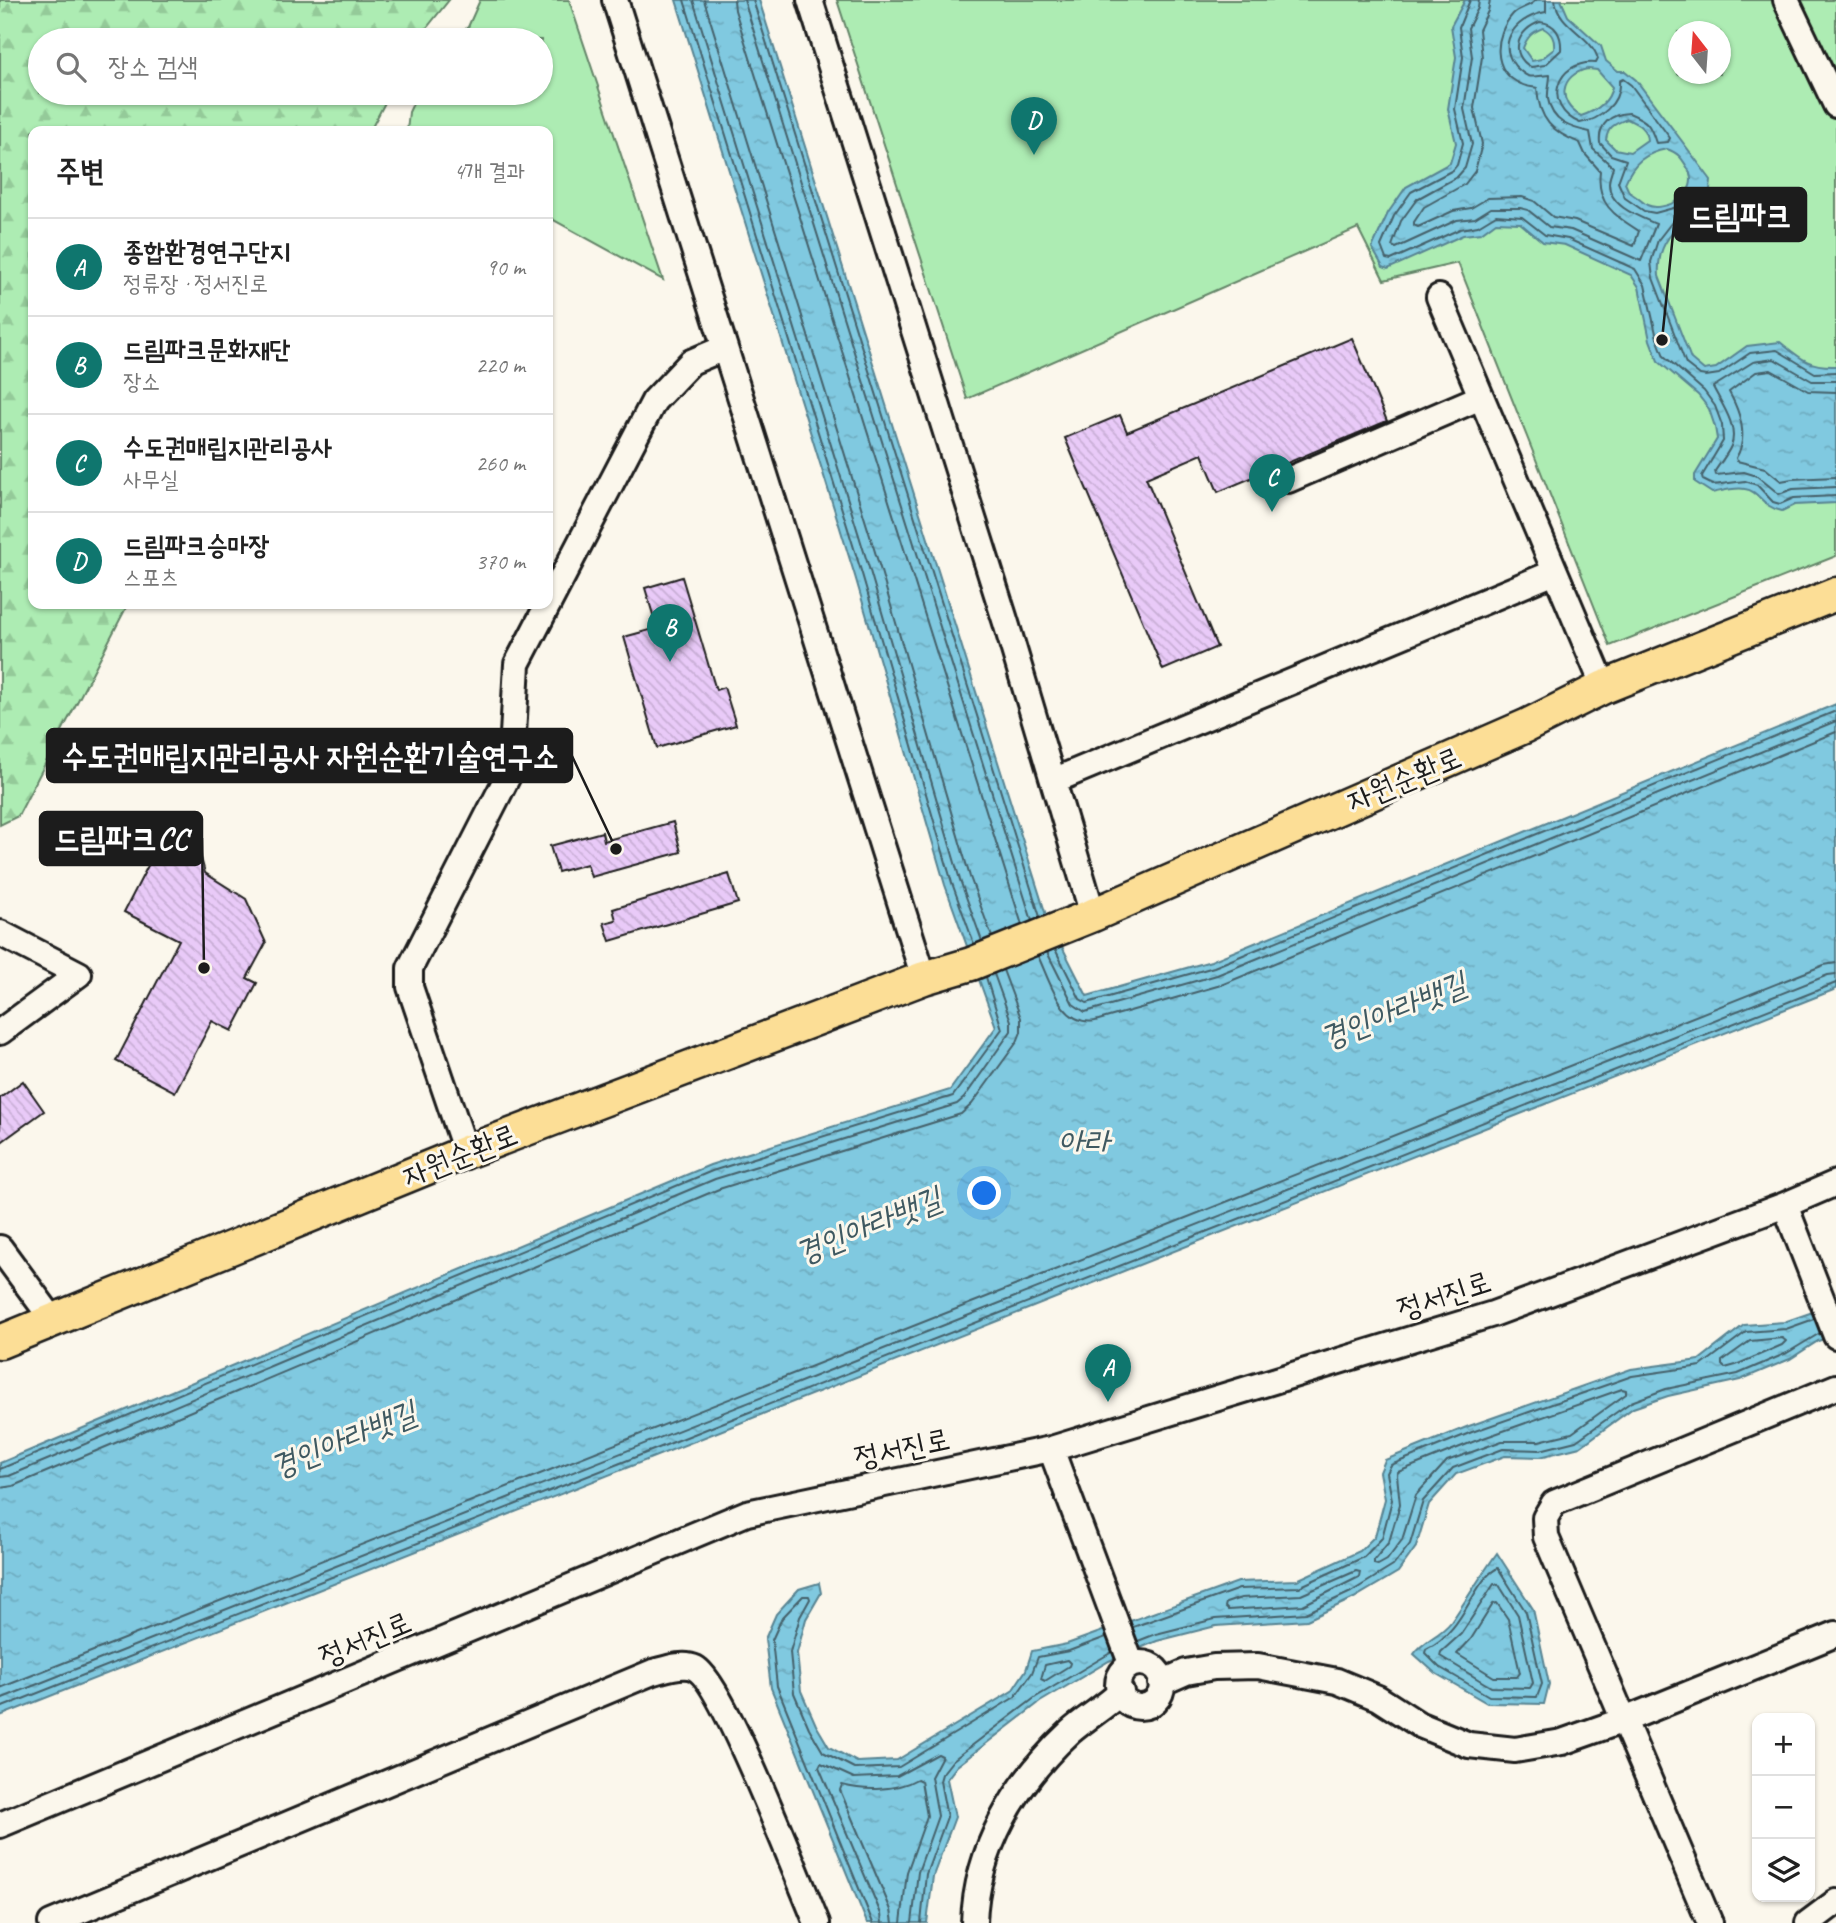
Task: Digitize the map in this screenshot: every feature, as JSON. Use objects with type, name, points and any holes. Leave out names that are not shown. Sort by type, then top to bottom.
[{"type":"main road","name":"자원순환로","points":[[0,1342],[466,1152],[923,978],[971,964],[1085,918],[1526,726],[1604,687],[1836,594]]},
{"type":"street","points":[[615,0],[923,978]]},
{"type":"street","points":[[810,0],[1006,623],[1053,781],[1085,918]]},
{"type":"street","points":[[1786,0],[1836,105]]},
{"type":"street","points":[[1439,297],[1604,687]]},
{"type":"street","points":[[553,595],[654,401],[691,362],[724,348]]},
{"type":"street","points":[[1288,480],[1481,397]]},
{"type":"street","points":[[1053,781],[1555,572]]},
{"type":"street","points":[[466,1152],[410,987],[410,968],[511,770],[517,664],[546,609]]},
{"type":"street","points":[[0,933],[79,974],[0,1032]]},
{"type":"street","name":"정서진로","points":[[0,1825],[747,1513],[1051,1449],[1493,1314],[1785,1205],[1836,1183]]},
{"type":"street","points":[[1785,1205],[1836,1336]]},
{"type":"street","points":[[0,1248],[53,1320]]},
{"type":"street","points":[[1710,1923],[1546,1537],[1545,1518],[1554,1503],[1836,1387]]},
{"type":"street","points":[[1051,1449],[1131,1663]]},
{"type":"street","points":[[1161,1683],[1186,1672],[1214,1667],[1258,1666],[1337,1681],[1378,1698],[1420,1725],[1469,1745],[1515,1750],[1562,1742],[1624,1720],[1836,1634]]},
{"type":"street","points":[[1131,1663],[1141,1663],[1150,1666],[1157,1673],[1161,1683],[1157,1699],[1150,1706],[1140,1708],[1132,1705],[1121,1692],[1120,1676],[1131,1663]]},
{"type":"street","points":[[51,1923],[640,1678],[680,1666],[695,1668],[707,1679],[723,1706],[751,1765],[817,1923]]},
{"type":"street","points":[[974,1923],[975,1900],[990,1847],[1008,1807],[1038,1764],[1073,1730],[1121,1692]]},
{"type":"street","points":[[1808,1923],[1836,1902]]},
{"type":"green space","points":[[0,0],[449,0],[427,28],[28,28],[28,105],[384,105],[373,126],[28,126],[28,609],[125,609],[18,816],[0,825]]},
{"type":"green space","points":[[480,0],[569,0],[663,280],[553,220],[553,126],[408,126],[412,105],[553,105],[553,28],[468,27]]},
{"type":"green space","points":[[837,0],[1836,0],[1836,556],[1610,646],[1458,263],[1384,280],[1358,228],[967,399]]},
{"type":"water","name":"아라","points":[[676,0],[759,0],[1046,915],[1087,996],[1211,961],[1836,704],[1836,989],[0,1716],[0,1463],[710,1165],[950,1090],[996,1027],[945,885],[855,576]]},
{"type":"water","points":[[1465,0],[1561,0],[1568,16],[1601,46],[1606,61],[1636,80],[1711,180],[1706,203],[1669,237],[1662,251],[1659,267],[1659,276],[1691,359],[1704,370],[1716,368],[1747,346],[1780,342],[1806,361],[1836,366],[1836,503],[1794,505],[1782,511],[1769,506],[1750,490],[1712,493],[1695,482],[1695,475],[1717,439],[1715,427],[1709,409],[1698,395],[1658,361],[1650,340],[1639,287],[1631,275],[1565,245],[1543,242],[1520,223],[1496,222],[1481,233],[1463,235],[1388,269],[1383,267],[1372,248],[1388,213],[1406,187],[1450,163],[1456,143],[1448,109],[1456,57],[1451,26]],"holes":[[[1543,28],[1551,34],[1554,49],[1541,59],[1532,61],[1523,48],[1530,35]],[[1597,70],[1612,87],[1601,106],[1581,116],[1573,110],[1565,97],[1567,83],[1579,72]],[[1627,119],[1637,124],[1643,129],[1647,140],[1630,152],[1615,149],[1606,140],[1610,129]],[[1667,149],[1674,152],[1681,158],[1691,177],[1690,186],[1679,200],[1654,207],[1629,192],[1625,183],[1641,160]]]},
{"type":"water","points":[[1836,1304],[1836,1335],[1818,1341],[1790,1359],[1740,1380],[1668,1396],[1633,1408],[1580,1447],[1540,1457],[1505,1456],[1456,1474],[1429,1504],[1416,1547],[1398,1572],[1354,1598],[1307,1620],[1216,1626],[1157,1641],[1109,1661],[1040,1702],[957,1766],[947,1779],[955,1817],[933,1876],[927,1923],[867,1923],[771,1688],[765,1639],[776,1614],[799,1589],[819,1583],[821,1593],[806,1619],[797,1653],[801,1691],[816,1725],[829,1747],[857,1762],[897,1760],[1012,1691],[1026,1670],[1032,1651],[1067,1644],[1238,1582],[1297,1580],[1360,1551],[1375,1536],[1385,1499],[1380,1472],[1385,1460],[1469,1426],[1631,1369],[1699,1360],[1744,1325],[1784,1322]]},
{"type":"water","points":[[1497,1553],[1533,1609],[1549,1684],[1544,1704],[1487,1703],[1435,1673],[1414,1654],[1451,1622]]},
{"type":"building","points":[[1352,338],[1387,421],[1218,492],[1202,454],[1146,478],[1217,647],[1163,670],[1065,438],[1120,415],[1127,432]]},
{"type":"building","points":[[682,577],[716,690],[724,687],[736,725],[657,748],[624,637],[657,628],[645,588]]},
{"type":"building","points":[[673,822],[681,852],[591,877],[587,864],[558,872],[550,846],[602,832],[604,841]]},
{"type":"building","points":[[196,839],[205,873],[246,899],[266,943],[247,978],[257,983],[232,1031],[212,1021],[175,1092],[116,1061],[179,940],[124,912],[156,850]]},
{"type":"building","points":[[729,874],[738,903],[610,941],[604,923],[616,920],[613,909]]},
{"type":"building","points":[[23,1081],[44,1111],[0,1143],[0,1098]]},
{"type":"place","name":"드림파크승마장","points":[[1034,155]]},
{"type":"place","name":"드림파크","points":[[1662,340]]},
{"type":"place","name":"수도권매립지관리공사","points":[[1272,512]]},
{"type":"place","name":"드림파크문화재단","points":[[670,662]]},
{"type":"place","name":"수도권매립지관리공사 자원순환기술연구소","points":[[616,849]]},
{"type":"place","name":"드림파크CC","points":[[204,968]]},
{"type":"place","name":"종합환경연구단지","points":[[1108,1402]]},
{"type":"water label","name":"경인아라뱃길","points":[[1393,1010]]},
{"type":"water label","name":"경인아라뱃길","points":[[868,1225]]},
{"type":"water label","name":"경인아라뱃길","points":[[343,1439]]}]
